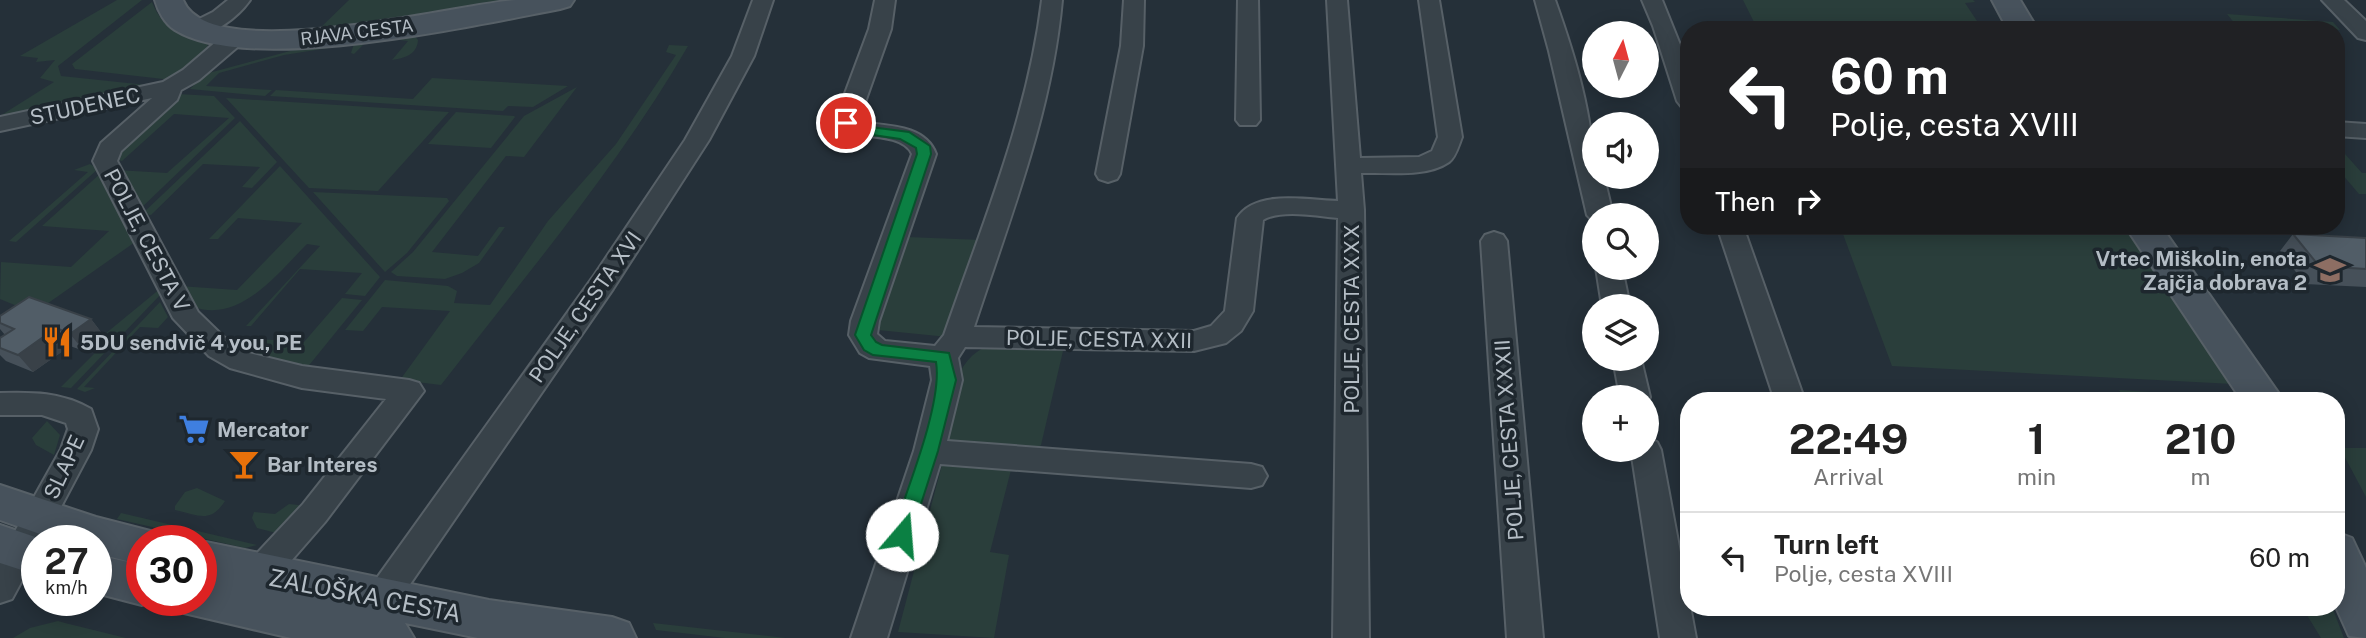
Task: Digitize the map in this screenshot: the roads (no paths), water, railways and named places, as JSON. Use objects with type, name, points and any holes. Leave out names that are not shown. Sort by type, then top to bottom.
[{"type":"main road","name":"RJAVA CESTA","points":[[169,0],[178,17],[197,29],[233,39],[281,40],[331,36],[560,0]]},
{"type":"main road","points":[[2006,0],[2018,21]]},
{"type":"main road","points":[[2149,235],[2258,392]]},
{"type":"main road","points":[[16,543],[96,535],[126,542]]},
{"type":"main road","name":"ZALOŠKA CESTA","points":[[217,564],[259,574],[385,618]]},
{"type":"main road","points":[[2345,572],[2366,622]]},
{"type":"main road","name":"ZALOŠKA CESTA","points":[[217,601],[385,618],[489,620],[612,638]]},
{"type":"street","points":[[197,29],[221,17],[240,0]]},
{"type":"street","name":"POLJE, CESTA XVI","points":[[385,618],[697,140],[743,56],[762,0]]},
{"type":"street","name":"POLJE, CESTA XXII","points":[[886,0],[880,29],[846,123],[851,128],[904,135],[919,142],[923,146],[924,154],[865,321],[863,335],[870,346],[879,351],[1194,341],[1212,338],[1223,334],[1234,324],[1239,311],[1250,218],[1258,210],[1288,207],[1351,210]]},
{"type":"street","points":[[869,638],[929,451],[947,380],[950,347],[1023,142],[1046,49],[1052,0]]},
{"type":"street","points":[[1108,174],[1132,46],[1135,0]]},
{"type":"street","points":[[1248,0],[1248,120]]},
{"type":"street","name":"POLJE, CESTA XXX","points":[[1337,0],[1351,210],[1352,638]]},
{"type":"street","points":[[1349,166],[1422,164],[1442,156],[1450,138],[1429,0]]},
{"type":"street","points":[[1545,0],[1572,90],[1580,139],[1592,172],[1598,203]]},
{"type":"street","points":[[1652,0],[1664,26],[1680,75]]},
{"type":"street","points":[[2332,0],[2366,33]]},
{"type":"street","name":"POLJE, CESTA V","points":[[233,39],[191,75],[170,87],[169,95],[110,148],[105,161],[187,318],[219,349],[240,361],[302,377],[409,391],[314,513],[259,574]]},
{"type":"street","name":"STUDENEC","points":[[0,124],[170,87]]},
{"type":"street","points":[[2345,130],[2366,131]]},
{"type":"street","points":[[1733,235],[1787,392]]},
{"type":"street","name":"POLJE, CESTA XXXII","points":[[1494,241],[1525,638]]},
{"type":"street","name":"SLAPE","points":[[0,404],[46,404],[73,412],[83,422],[76,450],[16,543]]},
{"type":"street","points":[[929,451],[1251,475]]},
{"type":"street","points":[[1648,462],[1678,638]]},
{"type":"place","name":"Vrtec Miškolin, enota Zajčja dobrava 2","points":[[2330,270]]},
{"type":"place","name":"5DU sendvič 4 you, PE","points":[[57,342]]},
{"type":"place","name":"Mercator","points":[[194,429]]},
{"type":"place","name":"Bar Interes","points":[[244,464]]}]
